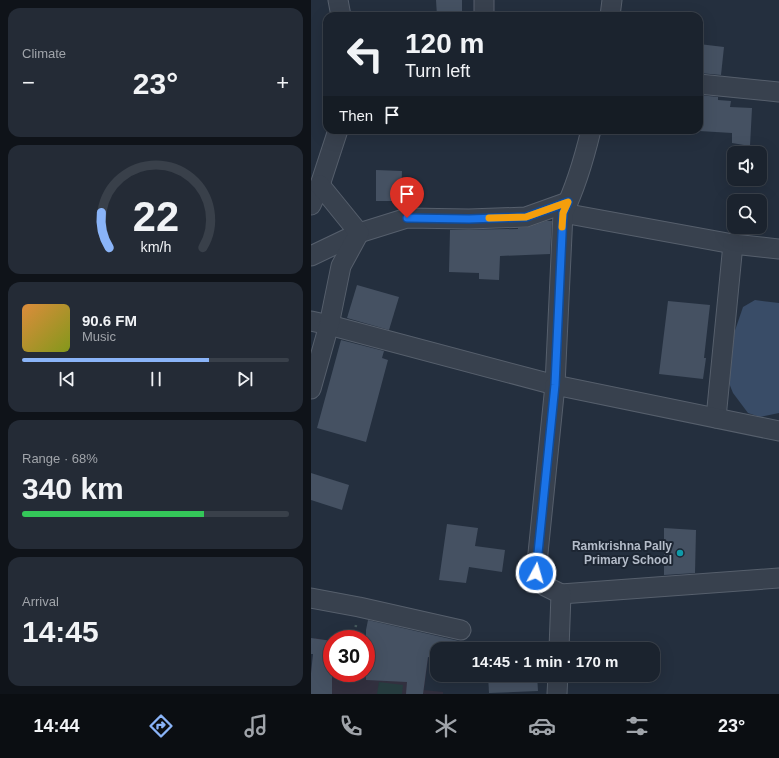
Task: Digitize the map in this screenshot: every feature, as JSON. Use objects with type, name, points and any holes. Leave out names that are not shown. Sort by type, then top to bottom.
[{"type":"street","points":[[338,0],[340,12]]},
{"type":"street","points":[[484,0],[484,12]]},
{"type":"street","points":[[610,12],[612,0]]},
{"type":"street","points":[[703,84],[779,92]]},
{"type":"street","points":[[311,205],[320,185],[337,134]]},
{"type":"street","points":[[590,134],[585,158],[566,208],[555,385],[536,573],[545,586],[561,594],[779,578]]},
{"type":"street","points":[[320,185],[359,233]]},
{"type":"street","points":[[311,256],[359,233],[407,218],[469,219],[526,217],[566,208],[733,244],[779,249]]},
{"type":"street","points":[[311,389],[320,323],[341,266],[359,233]]},
{"type":"street","points":[[715,418],[733,244]]},
{"type":"street","points":[[320,323],[555,385],[779,431]]},
{"type":"street","points":[[559,642],[561,594]]},
{"type":"street","points":[[311,598],[359,607],[461,630]]},
{"type":"street","points":[[557,694],[558,682]]},
{"type":"shaded area","points":[[315,638],[323,639],[323,682],[375,682],[375,671],[428,659],[424,690],[443,692],[443,694],[311,694],[311,673]]},
{"type":"green space","points":[[379,682],[403,685],[402,694],[377,694]]},
{"type":"water","points":[[755,300],[779,303],[779,413],[760,417],[748,413],[733,393],[729,383],[729,348],[743,307]]},
{"type":"building","points":[[436,0],[462,0],[462,12],[437,12]]},
{"type":"building","points":[[703,44],[724,47],[721,75],[703,73]]},
{"type":"building","points":[[703,95],[718,97],[718,100],[731,101],[730,107],[752,108],[750,146],[732,143],[732,133],[703,131]]},
{"type":"building","points":[[376,170],[402,171],[401,201],[376,201]]},
{"type":"building","points":[[546,221],[552,221],[550,254],[500,256],[499,280],[479,279],[479,273],[449,272],[450,230],[518,229]]},
{"type":"building","points":[[357,285],[399,297],[389,330],[347,318]]},
{"type":"building","points":[[668,301],[710,305],[703,379],[659,374]]},
{"type":"building","points":[[341,340],[384,351],[382,358],[388,360],[366,442],[317,428]]},
{"type":"building","points":[[311,473],[349,485],[342,510],[311,500]]},
{"type":"building","points":[[447,524],[478,528],[475,546],[505,550],[502,572],[469,567],[466,583],[439,580]]},
{"type":"building","name":"Ramkrishna Pally Primary School","points":[[664,528],[696,530],[695,573],[664,575]]},
{"type":"building","points":[[368,620],[459,641],[430,642],[430,657],[428,657],[423,694],[406,694],[407,682],[375,680],[375,630],[366,630]]},
{"type":"building","points":[[311,638],[323,640],[323,682],[332,682],[332,694],[311,694],[313,654],[311,654]]},
{"type":"building","points":[[488,682],[537,682],[538,691],[489,693]]},
{"type":"slow traffic","points":[[489,218],[526,217],[568,202],[563,213],[562,227]]},
{"type":"place","name":"Ramkrishna Pally Primary School","points":[[680,553]]},
{"type":"route","points":[[407,218],[469,219],[526,217],[568,202],[563,213],[555,385],[536,573]]}]
